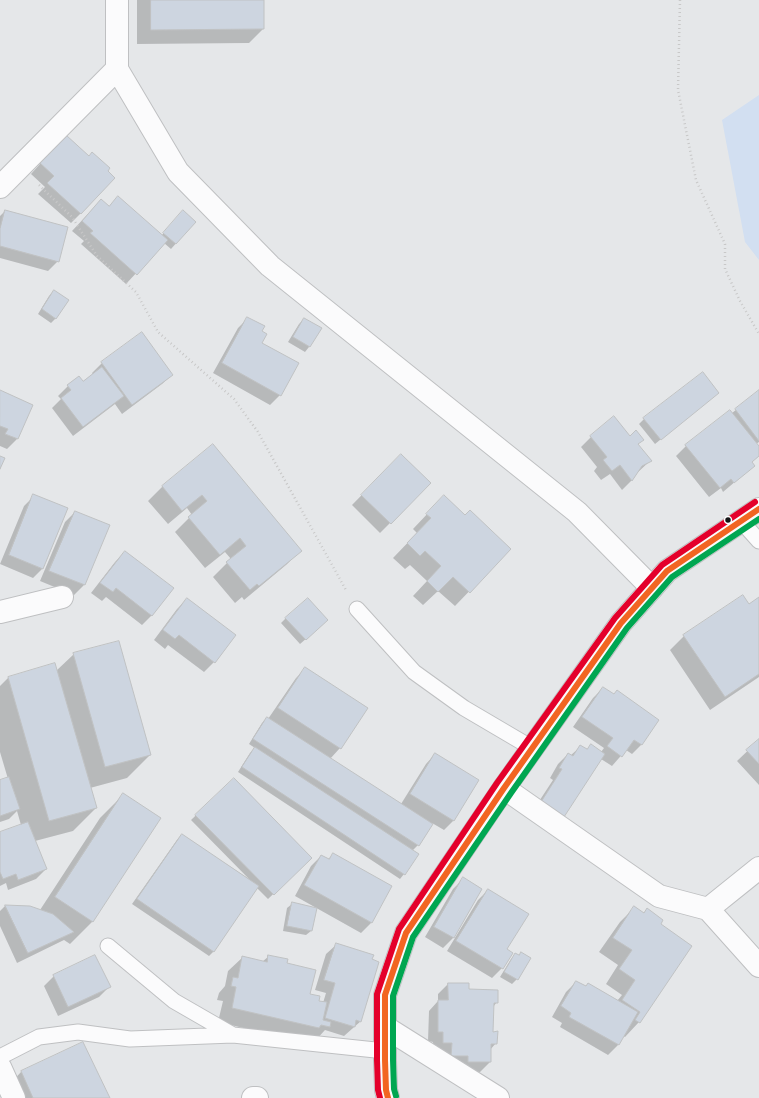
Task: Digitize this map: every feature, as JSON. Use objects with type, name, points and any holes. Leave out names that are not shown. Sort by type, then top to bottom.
[{"type":"street","points":[[117,0],[117,69],[178,172],[270,266],[576,512],[652,588]]},
{"type":"street","points":[[0,187],[19,166],[117,69]]},
{"type":"street","points":[[387,1094],[385,1055],[385,995],[406,934],[504,788],[621,623],[667,571],[750,516]]},
{"type":"street","points":[[0,612],[62,597]]},
{"type":"street","points":[[504,788],[659,896],[708,909],[759,966]]},
{"type":"street","points":[[708,909],[759,868]]},
{"type":"street","points":[[385,1027],[498,1098]]},
{"type":"street","points":[[0,1067],[14,1098]]},
{"type":"lane","points":[[750,516],[759,541]]},
{"type":"lane","points":[[357,609],[414,672],[464,708],[532,748]]},
{"type":"lane","points":[[108,946],[174,1001],[233,1035]]},
{"type":"lane","points":[[0,1057],[39,1037],[78,1032],[130,1040],[233,1035],[385,1055]]},
{"type":"path","points":[[680,0],[678,90],[696,180],[725,244],[725,269],[740,301],[759,334]]},
{"type":"path","points":[[19,166],[72,217],[98,256],[136,292],[158,332],[234,399],[258,432],[357,609]]},
{"type":"shaded area","points":[[759,95],[759,260],[745,242],[722,120]]},
{"type":"building","points":[[151,0],[264,0],[264,29],[151,30]]},
{"type":"building","points":[[66,135],[89,156],[92,152],[110,168],[108,171],[115,178],[81,214],[47,183],[54,176],[40,163]]},
{"type":"building","points":[[118,196],[168,240],[137,275],[90,233],[93,231],[82,221],[101,199],[109,206]]},
{"type":"building","points":[[5,210],[68,227],[59,262],[0,246],[0,229]]},
{"type":"building","points":[[183,210],[196,222],[176,244],[163,233]]},
{"type":"building","points":[[54,290],[69,300],[56,319],[42,309]]},
{"type":"building","points":[[247,317],[265,326],[262,331],[267,334],[262,343],[299,363],[281,396],[222,363]]},
{"type":"building","points":[[304,318],[322,328],[310,347],[293,337]]},
{"type":"building","points":[[142,332],[173,375],[132,405],[101,362]]},
{"type":"building","points":[[102,367],[124,396],[83,427],[61,398],[71,390],[67,385],[79,376],[83,381]]},
{"type":"building","points":[[703,372],[719,393],[661,440],[643,418]]},
{"type":"building","points":[[0,390],[33,405],[18,439],[5,434],[8,429],[0,426]]},
{"type":"building","points":[[759,390],[759,441],[735,409]]},
{"type":"building","points":[[730,410],[759,446],[759,456],[752,462],[755,466],[734,483],[731,479],[720,488],[685,445]]},
{"type":"building","points":[[614,416],[630,436],[636,430],[644,440],[638,444],[652,461],[642,466],[632,481],[620,465],[612,471],[603,460],[607,457],[590,436]]},
{"type":"building","points":[[213,444],[302,551],[259,586],[257,584],[250,590],[226,562],[246,546],[240,538],[220,555],[188,517],[207,501],[202,495],[182,511],[162,486]]},
{"type":"building","points":[[401,454],[431,483],[391,524],[361,495]]},
{"type":"building","points":[[0,456],[5,458],[0,469]]},
{"type":"building","points":[[33,494],[68,508],[43,569],[9,555]]},
{"type":"building","points":[[444,495],[465,515],[470,510],[511,549],[470,593],[453,577],[438,592],[427,581],[441,566],[425,551],[420,556],[407,543],[431,518],[426,514]]},
{"type":"building","points":[[75,511],[110,525],[85,585],[49,571]]},
{"type":"building","points":[[125,551],[174,588],[152,616],[116,588],[113,592],[100,583]]},
{"type":"building","points":[[743,595],[749,604],[759,597],[759,674],[725,697],[683,635]]},
{"type":"building","points":[[187,598],[236,635],[215,663],[179,635],[175,639],[163,630]]},
{"type":"building","points":[[308,598],[328,620],[306,640],[285,618]]},
{"type":"building","points":[[119,641],[151,755],[105,767],[73,653]]},
{"type":"building","points":[[55,663],[97,808],[49,821],[8,677]]},
{"type":"building","points":[[305,667],[368,708],[341,749],[278,708]]},
{"type":"building","points":[[603,687],[614,694],[617,690],[659,720],[642,745],[634,740],[622,757],[607,746],[613,738],[582,717]]},
{"type":"building","points":[[267,717],[433,824],[419,846],[253,739]]},
{"type":"building","points":[[759,739],[759,764],[746,750]]},
{"type":"building","points":[[591,744],[605,754],[564,817],[541,802],[562,769],[559,768],[568,753],[573,756],[580,745],[587,749]]},
{"type":"building","points":[[255,747],[419,854],[405,875],[242,767]]},
{"type":"building","points":[[435,753],[479,780],[454,821],[410,794]]},
{"type":"building","points":[[9,777],[20,809],[0,816],[0,780]]},
{"type":"building","points":[[234,778],[312,858],[274,895],[195,815]]},
{"type":"building","points":[[123,793],[161,818],[93,922],[55,897]]},
{"type":"building","points":[[28,822],[47,869],[18,880],[16,874],[3,879],[0,872],[0,832]]},
{"type":"building","points":[[182,834],[259,886],[214,952],[137,899]]},
{"type":"building","points":[[333,853],[392,886],[372,923],[304,885],[321,855],[329,859]]},
{"type":"building","points":[[463,877],[482,889],[454,938],[434,927]]},
{"type":"building","points":[[488,889],[529,914],[507,949],[513,953],[503,969],[456,941]]},
{"type":"building","points":[[292,902],[317,908],[312,931],[287,926]]},
{"type":"building","points":[[5,905],[30,906],[53,914],[74,932],[28,953]]},
{"type":"building","points":[[634,906],[644,913],[647,908],[663,920],[661,924],[692,946],[640,1023],[635,1020],[640,1012],[622,1000],[635,980],[619,969],[632,950],[613,938]]},
{"type":"building","points":[[336,943],[374,955],[372,959],[379,962],[361,1022],[356,1020],[355,1027],[325,1018],[335,983],[324,980]]},
{"type":"building","points":[[521,952],[531,958],[518,980],[504,972],[515,953],[519,955]]},
{"type":"building","points":[[95,955],[111,987],[68,1007],[53,975]]},
{"type":"building","points":[[268,955],[288,959],[287,963],[316,970],[310,994],[320,996],[319,1001],[327,1002],[323,1020],[331,1022],[330,1027],[321,1025],[319,1028],[232,1008],[236,987],[231,986],[233,977],[238,978],[242,956],[267,962]]},
{"type":"building","points":[[576,981],[586,986],[588,983],[638,1012],[619,1045],[569,1017],[571,1013],[561,1006]]},
{"type":"building","points":[[448,983],[469,983],[469,989],[498,990],[498,1003],[494,1003],[493,1032],[498,1031],[497,1044],[491,1044],[491,1062],[468,1062],[468,1056],[451,1056],[452,1043],[443,1043],[443,1032],[438,1032],[438,1000],[448,1000]]},
{"type":"building","points":[[83,1042],[110,1098],[33,1098],[21,1071]]},
{"type":"transit line","points":[[380,1098],[378,1090],[377,1060],[377,994],[399,929],[497,783],[615,618],[662,565],[755,502]]},
{"type":"transit line","points":[[388,1098],[386,1090],[385,1060],[385,995],[406,933],[504,788],[621,623],[667,571],[759,509]]},
{"type":"transit line","points":[[396,1096],[394,1089],[393,1060],[393,996],[413,937],[511,793],[627,628],[672,577],[759,519]]}]
